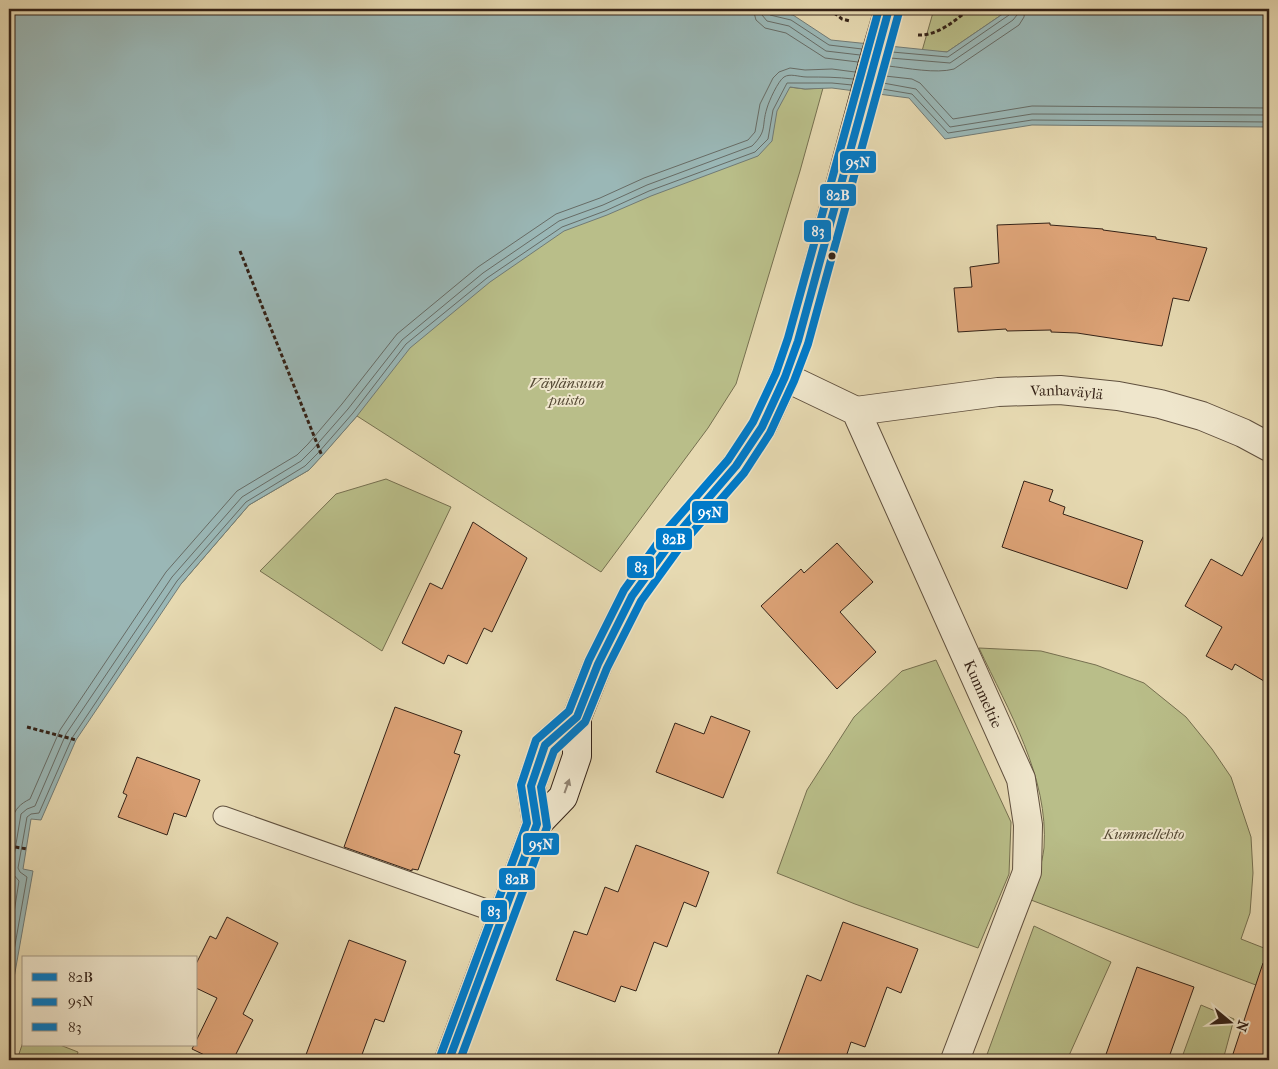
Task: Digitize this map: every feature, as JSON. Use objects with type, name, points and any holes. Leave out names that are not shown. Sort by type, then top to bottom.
[{"type":"street","points":[[450,1060],[537,824],[563,797],[577,756],[577,717],[598,664],[632,596],[674,537],[736,466],[762,427],[785,377],[798,341],[889,9]]},
{"type":"street","points":[[785,377],[856,411]]},
{"type":"street","name":"Vanhaväylä","points":[[856,411],[998,392],[1060,390],[1118,396],[1160,404],[1202,416],[1243,433],[1269,447]]},
{"type":"street","name":"Kummeltie","points":[[856,411],[1021,778],[1028,824],[1027,872],[955,1060]]},
{"type":"lane","points":[[223,816],[503,915]]},
{"type":"path","points":[[829,9],[842,19]]},
{"type":"path","points":[[956,20],[969,9]]},
{"type":"path","points":[[240,251],[322,456]]},
{"type":"path","points":[[27,728],[76,740]]},
{"type":"path","points":[[9,846],[27,849]]},
{"type":"green space","points":[[934,9],[1010,9],[947,52],[922,51]]},
{"type":"green space","name":"Väylänsuun puisto","points":[[789,87],[805,89],[823,88],[736,384],[708,428],[601,572],[357,416],[309,470],[249,505],[181,584],[9,313]]},
{"type":"green space","points":[[386,479],[451,507],[382,651],[260,571],[336,494]]},
{"type":"green space","name":"Kummellehto","points":[[979,648],[1041,651],[1096,665],[1144,683],[1186,717],[1212,749],[1231,777],[1251,837],[1253,873],[1250,913],[1241,939],[1269,950],[1269,990],[1031,900],[1044,848],[1044,822],[1040,796],[1033,770],[1014,720]]},
{"type":"green space","points":[[936,660],[1011,822],[1009,874],[978,948],[855,904],[777,873],[807,790],[854,717],[902,671]]},
{"type":"green space","points":[[1034,926],[1111,962],[1067,1060],[985,1060]]},
{"type":"green space","points":[[1201,1005],[1234,1019],[1223,1060],[1181,1060]]},
{"type":"green space","points":[[22,1045],[63,1046],[78,1052],[76,1060],[17,1060]]},
{"type":"water","points":[[9,9],[760,9],[793,15],[831,40],[947,52],[1010,9],[1269,9],[1269,127],[1032,125],[945,139],[909,98],[832,88],[805,89],[790,87],[777,111],[772,141],[758,156],[564,231],[490,282],[410,348],[357,416],[309,470],[249,505],[181,584],[76,740],[41,820],[31,819],[23,869],[33,871],[9,998]]},
{"type":"building","points":[[1050,223],[1050,225],[1103,229],[1156,237],[1156,239],[1207,248],[1189,301],[1173,298],[1162,346],[1077,333],[1051,332],[1051,330],[1007,331],[1006,329],[958,332],[954,288],[972,287],[970,267],[999,263],[997,225]]},
{"type":"building","points":[[1024,481],[1053,490],[1049,501],[1065,507],[1063,514],[1143,541],[1127,589],[1002,547]]},
{"type":"building","points":[[473,522],[527,558],[492,632],[484,628],[467,664],[448,655],[444,664],[402,643],[430,583],[442,589]]},
{"type":"building","points":[[1269,526],[1269,684],[1235,664],[1232,670],[1206,656],[1222,627],[1185,606],[1211,559],[1242,576]]},
{"type":"building","points":[[837,543],[873,582],[840,612],[876,652],[837,689],[761,606],[801,569],[804,573]]},
{"type":"building","points":[[395,707],[462,731],[454,753],[460,755],[418,870],[412,869],[412,871],[344,847]]},
{"type":"building","points":[[711,716],[750,731],[723,798],[656,772],[675,723],[704,734]]},
{"type":"building","points":[[137,757],[200,780],[186,817],[174,813],[167,835],[118,817],[127,795],[123,793]]},
{"type":"building","points":[[636,845],[709,872],[696,907],[684,902],[667,947],[654,942],[636,991],[621,986],[615,1002],[556,980],[574,931],[587,935],[605,887],[618,892]]},
{"type":"building","points":[[227,917],[278,943],[243,1014],[253,1020],[233,1060],[215,1060],[192,1049],[194,1046],[198,1046],[198,1037],[217,998],[198,989],[198,960],[210,936],[216,939]]},
{"type":"building","points":[[843,922],[918,949],[901,993],[887,987],[865,1047],[851,1042],[845,1060],[776,1060],[807,975],[821,981]]},
{"type":"building","points":[[349,940],[406,961],[384,1022],[375,1019],[360,1060],[304,1060]]},
{"type":"building","points":[[1263,963],[1269,964],[1269,1060],[1231,1060]]},
{"type":"building","points":[[1137,967],[1194,987],[1168,1060],[1104,1060]]},
{"type":"transit line","name":"83","points":[[440,1057],[527,823],[521,785],[536,740],[569,711],[589,660],[624,590],[667,530],[728,460],[753,422],[776,373],[788,338],[879,9]]},
{"type":"transit line","name":"82B","points":[[449,1060],[537,824],[531,786],[545,745],[577,717],[598,664],[632,596],[675,537],[736,466],[762,427],[785,377],[798,341],[889,9]]},
{"type":"transit line","name":"95N","points":[[460,1060],[547,827],[541,787],[554,751],[585,722],[607,668],[641,601],[683,543],[744,473],[770,433],[794,381],[808,344],[899,12]]}]
